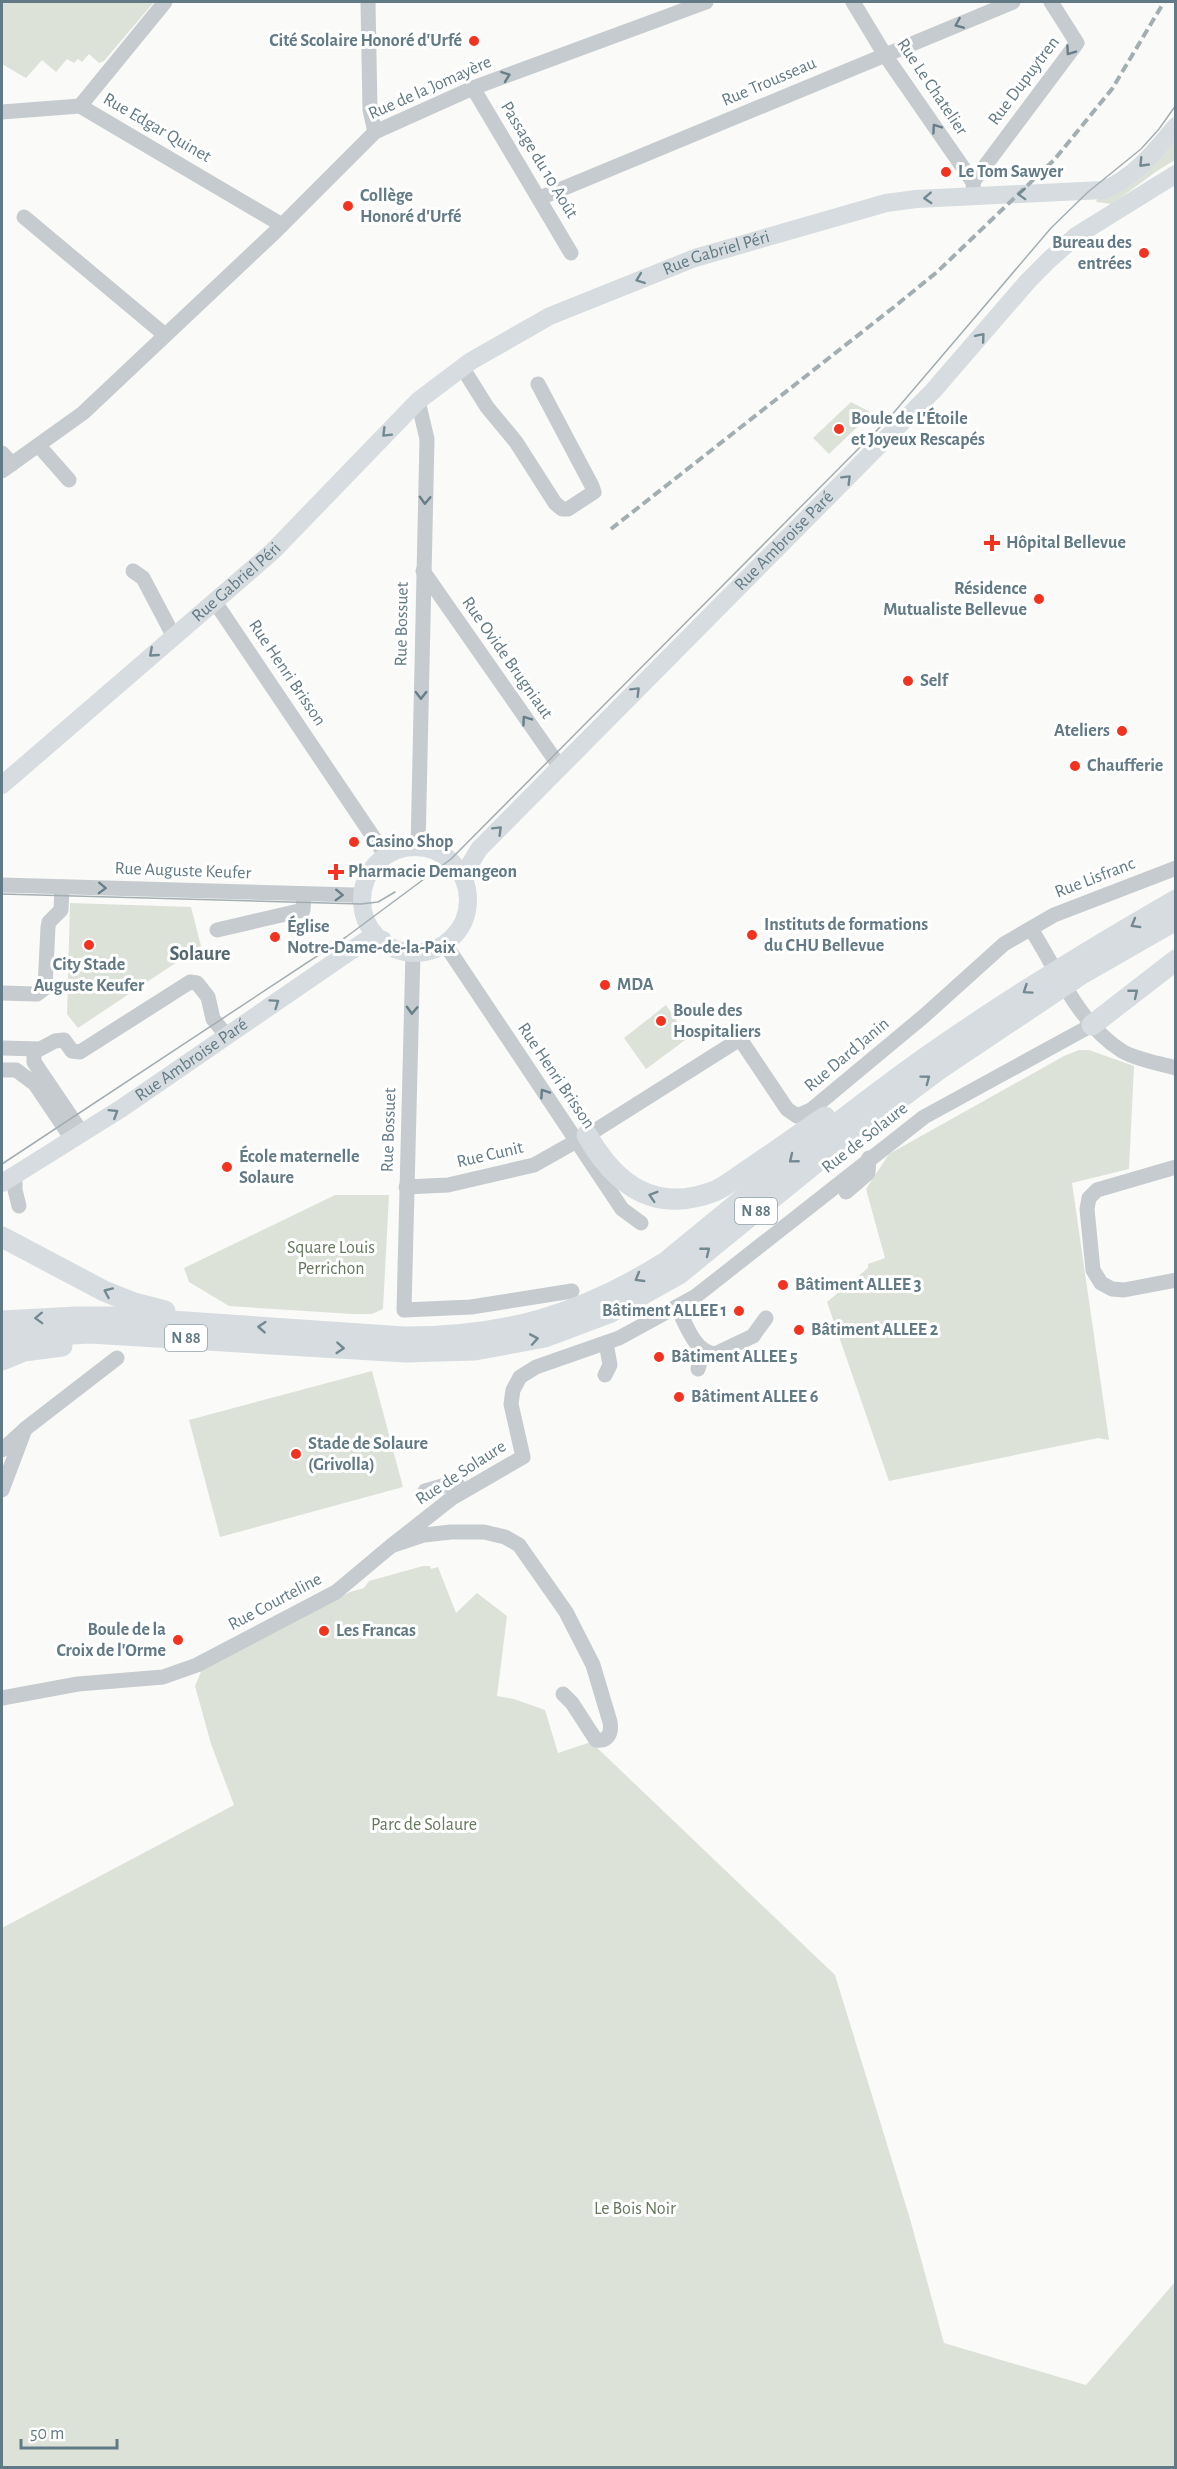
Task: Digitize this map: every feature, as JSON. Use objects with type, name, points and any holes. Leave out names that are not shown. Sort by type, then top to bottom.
[{"type":"highway","name":"N 88","points":[[2,1321],[76,1317],[181,1321],[404,1337],[447,1336],[510,1328],[569,1311],[637,1280],[666,1262],[847,1115],[923,1059],[1041,980],[1176,900]]},
{"type":"highway","name":"N 88","points":[[2,1338],[90,1334],[406,1352],[475,1350],[545,1337],[609,1312],[679,1274],[835,1147],[938,1070],[1080,975],[1176,920]]},
{"type":"highway","points":[[1092,1025],[1176,960]]},
{"type":"highway","name":"N 88","points":[[582,1138],[614,1174],[634,1189],[660,1199],[689,1198],[716,1191],[871,1085],[923,1059]]},
{"type":"highway","points":[[2,1237],[104,1291],[134,1303],[160,1308],[181,1321]]},
{"type":"highway","points":[[2,1360],[24,1351],[72,1345],[90,1334]]},
{"type":"main road","name":"Rue Gabriel Péri","points":[[2,785],[173,635],[272,552],[418,401],[488,349],[550,316],[695,258],[886,203],[978,191],[1088,192],[1116,184],[1140,166],[1175,126]]},
{"type":"main road","name":"Rue Ambroise Paré","points":[[463,876],[475,853],[933,391],[1042,266],[1076,236],[1176,174]]},
{"type":"main road","points":[[418,848],[451,859],[463,876],[468,891],[467,911],[459,929],[445,944],[433,949],[402,950],[383,940],[365,918],[361,901],[370,872],[386,856],[397,851],[418,848]]},
{"type":"main road","name":"Rue Ambroise Paré","points":[[8,1178],[77,1136],[365,941],[383,940]]},
{"type":"street","points":[[80,106],[165,2]]},
{"type":"street","points":[[368,2],[370,110],[375,132]]},
{"type":"street","name":"Rue de la Jomayère","points":[[5,463],[39,446],[83,412],[282,225],[375,132],[473,88],[706,2]]},
{"type":"street","name":"Rue Le Chatelier","points":[[853,2],[885,55],[978,191]]},
{"type":"street","name":"Rue Trousseau","points":[[540,198],[1013,2]]},
{"type":"street","name":"Rue Dupuytren","points":[[978,191],[1077,43],[1051,2]]},
{"type":"street","name":"Passage du 10 Août","points":[[473,88],[571,253]]},
{"type":"street","name":"Rue Edgar Quinet","points":[[2,112],[80,106],[282,225]]},
{"type":"street","points":[[24,217],[165,335]]},
{"type":"street","points":[[462,367],[487,407],[516,442],[555,503],[562,509],[568,509],[594,492],[538,384]]},
{"type":"street","name":"Rue Bossuet","points":[[418,401],[427,439],[418,848]]},
{"type":"street","points":[[39,446],[69,480]]},
{"type":"street","points":[[132,571],[143,578],[173,635]]},
{"type":"street","name":"Rue Ovide Brugniaut","points":[[423,571],[560,767]]},
{"type":"street","name":"Rue Henri Brisson","points":[[215,602],[386,856]]},
{"type":"street","name":"Rue Lisfranc","points":[[1031,929],[1054,915],[1176,868]]},
{"type":"street","name":"Rue Auguste Keufer","points":[[2,885],[354,896],[361,901]]},
{"type":"street","points":[[2,993],[38,994],[45,988],[48,927],[52,918],[61,909],[62,887]]},
{"type":"street","points":[[217,930],[303,910],[304,894]]},
{"type":"street","points":[[1031,929],[1092,1025],[1124,1052],[1176,1068]]},
{"type":"street","name":"Rue Dard Janin","points":[[582,1138],[740,1039],[787,1109],[797,1116],[811,1110],[924,1016],[1004,944],[1031,929]]},
{"type":"street","name":"Rue Henri Brisson","points":[[445,944],[582,1138],[622,1209],[641,1223]]},
{"type":"street","name":"Rue Bossuet","points":[[413,951],[404,1310],[471,1307],[572,1291]]},
{"type":"street","points":[[2,1048],[34,1050],[58,1040],[64,1040],[72,1051],[84,1051],[190,982],[197,983],[206,994],[212,1017],[227,1036]]},
{"type":"street","name":"Rue de Solaure","points":[[391,1546],[462,1492],[523,1457],[511,1404],[513,1390],[520,1377],[536,1367],[606,1343],[696,1296],[869,1158],[924,1118],[1092,1025]]},
{"type":"street","points":[[34,1050],[34,1062],[77,1136]]},
{"type":"street","points":[[2,1070],[16,1070],[35,1084],[77,1136]]},
{"type":"street","name":"Rue Cunit","points":[[406,1187],[448,1185],[534,1166],[582,1138]]},
{"type":"street","points":[[853,1190],[868,1173],[869,1158]]},
{"type":"street","points":[[1176,1167],[1097,1190],[1089,1198],[1087,1209],[1093,1270],[1101,1283],[1112,1289],[1124,1290],[1176,1280]]},
{"type":"street","points":[[2,1198],[19,1206],[15,1190],[8,1178]]},
{"type":"street","points":[[677,1307],[683,1324],[698,1343],[715,1354],[749,1344],[764,1326]]},
{"type":"street","points":[[604,1370],[606,1343]]},
{"type":"street","points":[[698,1343],[698,1369]]},
{"type":"street","points":[[2,1450],[117,1358]]},
{"type":"street","points":[[2,1490],[26,1429]]},
{"type":"street","points":[[425,1491],[456,1482],[462,1492]]},
{"type":"street","name":"Rue Courteline","points":[[2,1698],[78,1684],[163,1677],[197,1665],[336,1592],[391,1546],[424,1535],[451,1532],[484,1532],[505,1537],[519,1545],[566,1612],[593,1665],[610,1722],[611,1730],[608,1737],[601,1741],[596,1740],[572,1703],[563,1694]]},
{"type":"green space","points":[[2,2],[154,2],[104,61],[99,63],[89,54],[82,62],[78,59],[74,63],[67,59],[56,72],[42,60],[26,78],[2,64]]},
{"type":"green space","points":[[1175,139],[1175,160],[1112,204],[1096,202],[1097,199]]},
{"type":"green space","name":"Boule de L'Étoile et Joyeux Rescapés","points":[[851,402],[872,413],[829,454],[813,438]]},
{"type":"green space","points":[[70,903],[191,907],[201,946],[78,1028],[67,1014]]},
{"type":"green space","name":"Boule des Hospitaliers","points":[[666,1005],[688,1038],[646,1069],[624,1038]]},
{"type":"green space","points":[[1079,1050],[1089,1050],[1134,1066],[1129,1169],[1072,1183],[1109,1440],[1098,1438],[889,1481],[827,1302],[868,1268],[868,1264],[885,1258],[866,1189],[889,1154],[1064,1056]]},
{"type":"green space","name":"Square Louis Perrichon","points":[[335,1195],[389,1195],[383,1309],[372,1314],[352,1314],[229,1306],[189,1282],[184,1268]]},
{"type":"green space","name":"Stade de Solaure (Grivolla)","points":[[372,1371],[403,1487],[220,1537],[189,1420]]},
{"type":"green space","name":"Le Bois Noir","points":[[430,1566],[431,1569],[438,1567],[456,1613],[477,1593],[507,1616],[497,1696],[514,1699],[545,1710],[558,1753],[591,1742],[835,1975],[910,2219],[944,2343],[1086,2385],[1175,2282],[1175,2467],[2,2468],[2,1928],[234,1805],[211,1744],[195,1686],[203,1667],[350,1592],[364,1588],[369,1581]]},
{"type":"tram line","points":[[2,1164],[346,937],[451,859],[890,417],[1051,228],[1088,192],[1141,149],[1176,105]]},
{"type":"tram line","points":[[2,894],[361,904],[378,902],[395,892]]},
{"type":"railway","points":[[611,529],[937,272],[1054,160],[1112,89],[1164,2]]},
{"type":"place","name":"Cité Scolaire Honoré d'Urfé","points":[[474,41]]},
{"type":"place","name":"Le Tom Sawyer","points":[[946,172]]},
{"type":"place","name":"Collège Honoré d'Urfé","points":[[348,206]]},
{"type":"place","name":"Bureau des entrées","points":[[1144,253]]},
{"type":"place","name":"Boule de L'Étoile et Joyeux Rescapés","points":[[839,429]]},
{"type":"place","name":"Hôpital Bellevue","points":[[992,543]]},
{"type":"place","name":"Résidence Mutualiste Bellevue","points":[[1039,599]]},
{"type":"place","name":"Self","points":[[908,681]]},
{"type":"place","name":"Ateliers","points":[[1122,731]]},
{"type":"place","name":"Chaufferie","points":[[1075,766]]},
{"type":"place","name":"Casino Shop","points":[[354,842]]},
{"type":"place","name":"Pharmacie Demangeon","points":[[336,872]]},
{"type":"place","name":"Instituts de formations du CHU Bellevue","points":[[752,935]]},
{"type":"place","name":"Église Notre-Dame-de-la-Paix","points":[[275,937]]},
{"type":"place","name":"City Stade Auguste Keufer","points":[[89,945]]},
{"type":"place","name":"MDA","points":[[605,985]]},
{"type":"place","name":"Boule des Hospitaliers","points":[[661,1021]]},
{"type":"place","name":"École maternelle Solaure","points":[[227,1167]]},
{"type":"place","name":"Bâtiment ALLEE 3","points":[[783,1285]]},
{"type":"place","name":"Bâtiment ALLEE 1","points":[[739,1311]]},
{"type":"place","name":"Bâtiment ALLEE 2","points":[[799,1330]]},
{"type":"place","name":"Bâtiment ALLEE 5","points":[[659,1357]]},
{"type":"place","name":"Bâtiment ALLEE 6","points":[[679,1397]]},
{"type":"place","name":"Stade de Solaure (Grivolla)","points":[[296,1454]]},
{"type":"place","name":"Les Francas","points":[[324,1631]]},
{"type":"place","name":"Boule de la Croix de l'Orme","points":[[178,1640]]},
{"type":"district","name":"Solaure","points":[[200,954]]},
{"type":"park label","name":"Parc de Solaure","points":[[424,1825]]}]
